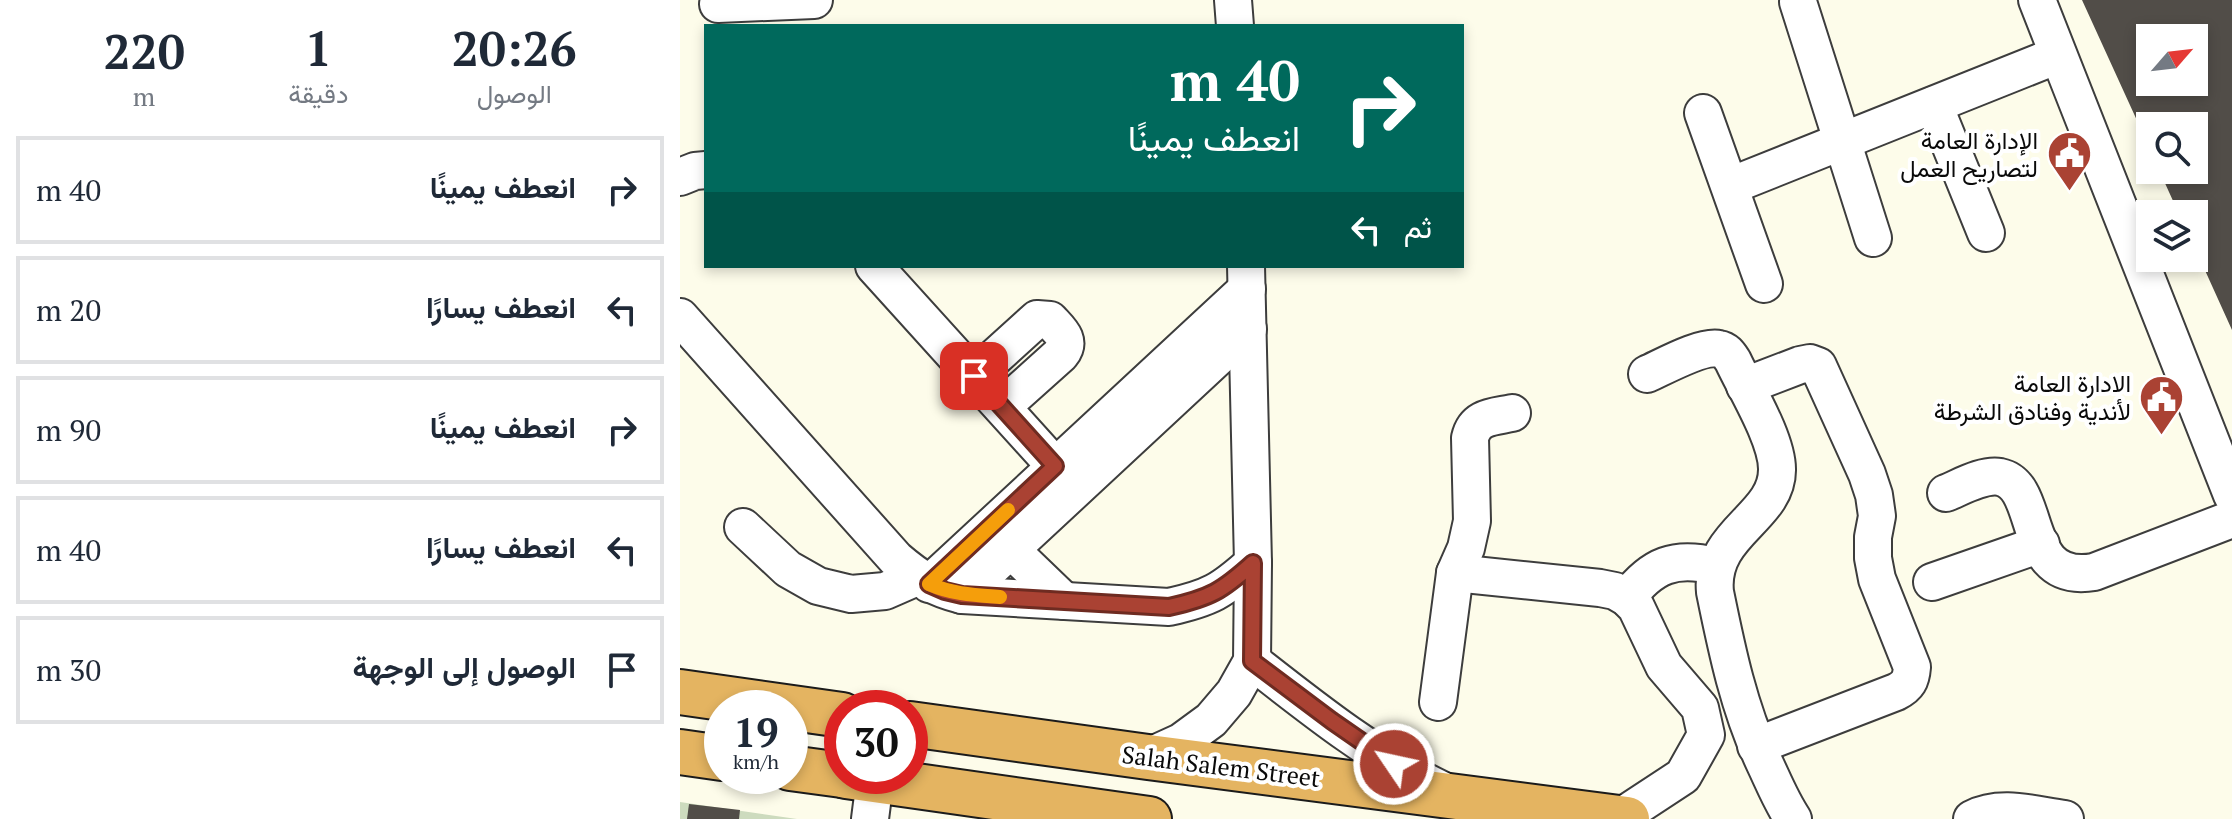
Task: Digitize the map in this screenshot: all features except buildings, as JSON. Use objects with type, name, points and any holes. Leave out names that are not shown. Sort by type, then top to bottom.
[{"type":"highway","points":[[680,692],[824,712]]},
{"type":"highway","name":"Salah Salem Street","points":[[928,726],[1627,819]]},
{"type":"highway","points":[[680,752],[704,755]]},
{"type":"highway","points":[[910,794],[1149,819]]},
{"type":"street","points":[[718,4],[762,8],[814,0]]},
{"type":"street","points":[[1233,0],[1235,24]]},
{"type":"street","points":[[2037,0],[2232,495]]},
{"type":"street","points":[[1798,2],[1873,238]]},
{"type":"street","points":[[1730,186],[2058,55]]},
{"type":"street","points":[[1934,105],[1986,233]]},
{"type":"street","points":[[1703,113],[1764,284]]},
{"type":"street","points":[[680,177],[704,170]]},
{"type":"street","points":[[876,268],[1055,466]]},
{"type":"street","points":[[1148,757],[1181,742],[1211,720],[1234,693],[1252,661],[1253,563],[1246,277]]},
{"type":"street","points":[[743,527],[788,569],[818,586],[851,594],[885,591],[923,580],[1055,466],[1246,277]]},
{"type":"street","points":[[680,317],[896,559],[923,580],[945,591],[962,595],[1169,607],[1201,600],[1229,585],[1253,563]]},
{"type":"street","points":[[974,376],[1037,319],[1050,320],[1064,335],[1065,348],[1061,354],[1002,407]]},
{"type":"street","points":[[962,595],[1248,329]]},
{"type":"street","points":[[1647,374],[1705,350],[1716,347],[1726,351],[1775,454],[1777,472],[1773,490],[1721,554],[1713,578],[1733,678],[1752,735],[1779,797],[1793,819]]},
{"type":"street","points":[[1706,735],[1752,735],[1896,692],[1905,687],[1911,678],[1912,667],[1877,579],[1873,548],[1877,516],[1874,495],[1818,366],[1810,363],[1800,365],[1745,386]]},
{"type":"street","points":[[1438,702],[1455,573],[1466,548],[1472,521],[1472,428],[1479,420],[1512,413]]},
{"type":"street","points":[[1946,493],[1984,479],[1999,477],[2014,485],[2048,560],[2061,570],[2077,575],[2094,572],[2232,519]]},
{"type":"street","points":[[1932,582],[2041,544]]},
{"type":"street","points":[[1011,550],[1064,601]]},
{"type":"street","points":[[1627,598],[1640,581],[1656,569],[1675,562],[1696,561],[1715,566]]},
{"type":"street","points":[[1455,573],[1600,588],[1615,591],[1636,607],[1664,666],[1700,708],[1706,735],[1683,776],[1619,818]]},
{"type":"street","points":[[1252,661],[1373,750],[1415,777],[1453,795]]},
{"type":"street","points":[[1687,692],[1733,678]]},
{"type":"street","points":[[680,752],[680,759]]},
{"type":"street","points":[[1972,819],[2000,810],[2065,819]]},
{"type":"green space","points":[[680,802],[797,819],[680,819]]},
{"type":"slow traffic","points":[[1000,597],[962,595],[929,584],[1008,510]]},
{"type":"place","name":"الإدارة العامة لتصاريح العمل","points":[[2069,193]]},
{"type":"place","name":"الادارة العامة لأندية وفنادق الشرطة","points":[[2162,436]]},
{"type":"route","points":[[974,376],[1055,466],[929,584],[962,595],[1169,607],[1201,600],[1229,585],[1253,563],[1252,661],[1394,764]]}]
